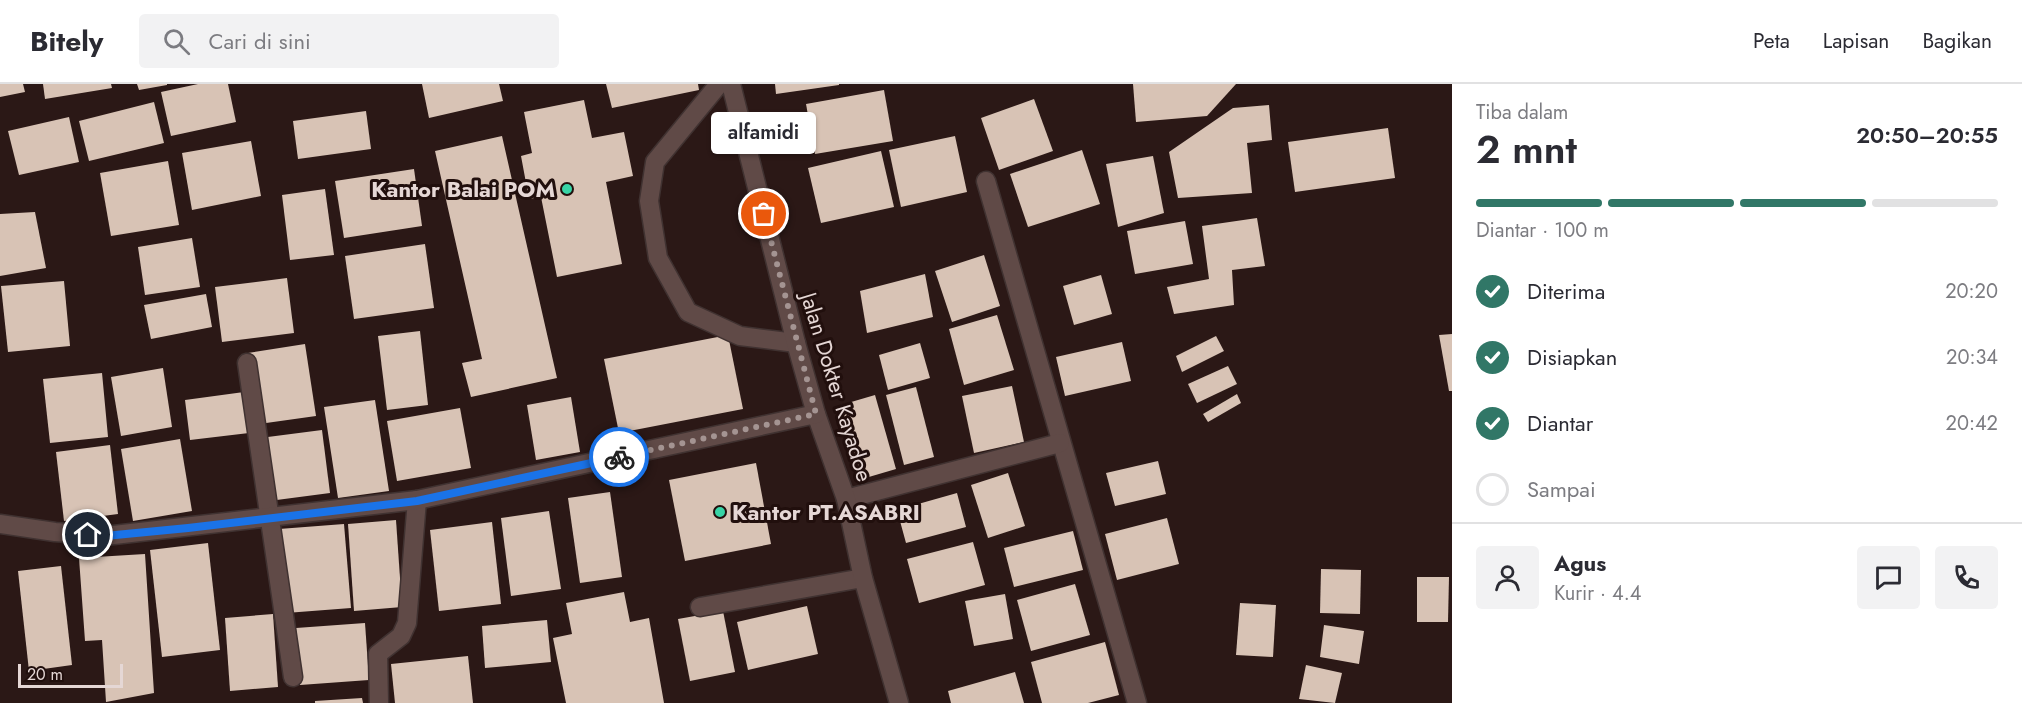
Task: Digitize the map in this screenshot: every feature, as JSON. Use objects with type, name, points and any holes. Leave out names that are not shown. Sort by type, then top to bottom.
[{"type":"street","points":[[719,84],[655,162],[649,201],[658,258],[688,312],[740,336],[796,343]]},
{"type":"street","name":"Jalan Dokter Kayadoe","points":[[731,84],[796,343],[816,414],[846,499],[863,578],[899,703]]},
{"type":"street","points":[[986,181],[1137,703]]},
{"type":"street","points":[[247,363],[268,519],[293,677]]},
{"type":"street","points":[[0,524],[105,536],[417,501],[816,414]]},
{"type":"street","points":[[846,499],[1060,443]]},
{"type":"street","points":[[379,703],[378,654],[401,636],[407,623],[417,501]]},
{"type":"street","points":[[700,607],[863,578]]},
{"type":"building","points":[[0,84],[23,84],[25,92],[0,97]]},
{"type":"building","points":[[43,84],[111,84],[112,88],[45,99]]},
{"type":"building","points":[[137,84],[167,84],[167,85],[139,90]]},
{"type":"building","points":[[198,84],[228,84],[236,122],[171,136],[161,92]]},
{"type":"building","points":[[422,84],[499,84],[503,101],[429,118]]},
{"type":"building","points":[[606,84],[698,84],[699,90],[612,108]]},
{"type":"building","points":[[775,84],[839,84],[839,85],[776,94]]},
{"type":"building","points":[[1133,84],[1236,84],[1207,116],[1136,122]]},
{"type":"building","points":[[884,90],[893,141],[815,154],[806,104]]},
{"type":"building","points":[[1034,99],[1053,151],[999,170],[981,118]]},
{"type":"building","name":"Kantor Balai POM","points":[[584,100],[592,138],[624,132],[633,176],[606,182],[622,264],[557,277],[541,197],[529,199],[521,156],[532,153],[524,112]]},
{"type":"building","points":[[154,102],[164,143],[89,161],[79,121]]},
{"type":"building","points":[[1269,105],[1272,140],[1247,143],[1252,193],[1178,198],[1169,152],[1233,108]]},
{"type":"building","points":[[366,111],[371,149],[298,159],[293,121]]},
{"type":"building","points":[[69,117],[79,162],[19,175],[8,131]]},
{"type":"building","points":[[1388,128],[1395,178],[1295,192],[1288,142]]},
{"type":"building","points":[[502,136],[557,378],[471,397],[462,363],[482,359],[435,151]]},
{"type":"building","points":[[955,136],[967,192],[901,207],[889,150]]},
{"type":"building","points":[[251,141],[261,196],[192,210],[182,153]]},
{"type":"building","points":[[1082,150],[1100,204],[1028,227],[1010,174]]},
{"type":"building","points":[[881,151],[894,207],[821,223],[808,168]]},
{"type":"building","points":[[1153,156],[1164,213],[1118,227],[1106,164]]},
{"type":"building","points":[[168,161],[179,225],[111,236],[100,173]]},
{"type":"building","points":[[414,169],[422,226],[344,238],[335,181]]},
{"type":"building","points":[[325,189],[334,255],[290,260],[282,195]]},
{"type":"building","points":[[35,212],[46,268],[0,276],[0,214]]},
{"type":"building","points":[[1257,218],[1265,266],[1232,270],[1234,305],[1174,314],[1167,287],[1209,279],[1202,226]]},
{"type":"building","points":[[1185,221],[1193,264],[1135,274],[1127,231]]},
{"type":"building","points":[[192,238],[200,287],[145,295],[138,247]]},
{"type":"building","points":[[425,244],[434,308],[354,319],[345,256]]},
{"type":"building","points":[[984,255],[1000,306],[952,322],[935,271]]},
{"type":"building","points":[[925,274],[933,317],[867,333],[860,291]]},
{"type":"building","points":[[1101,275],[1112,314],[1074,325],[1063,286]]},
{"type":"building","points":[[287,278],[294,333],[222,342],[215,287]]},
{"type":"building","points":[[64,281],[70,346],[8,352],[1,286]]},
{"type":"building","points":[[206,294],[212,327],[151,339],[144,305]]},
{"type":"building","points":[[997,315],[1014,370],[964,385],[949,329]]},
{"type":"building","points":[[420,331],[428,405],[387,410],[378,336]]},
{"type":"building","points":[[1452,334],[1452,391],[1449,391],[1439,335]]},
{"type":"building","points":[[728,335],[743,409],[619,433],[604,359]]},
{"type":"building","points":[[1216,336],[1224,351],[1182,372],[1176,356]]},
{"type":"building","points":[[1122,342],[1131,381],[1065,396],[1056,357]]},
{"type":"building","points":[[920,343],[930,378],[888,390],[879,355]]},
{"type":"building","points":[[305,344],[316,416],[259,424],[248,353]]},
{"type":"building","points":[[1228,366],[1237,384],[1197,403],[1188,384]]},
{"type":"building","points":[[163,368],[172,427],[121,436],[111,377]]},
{"type":"building","points":[[102,373],[108,437],[50,443],[43,379]]},
{"type":"building","points":[[1012,386],[1024,442],[974,453],[962,396]]},
{"type":"building","points":[[916,387],[934,457],[904,465],[886,395]]},
{"type":"building","points":[[244,392],[249,433],[190,440],[185,400]]},
{"type":"building","points":[[1237,394],[1241,403],[1208,422],[1203,414]]},
{"type":"building","points":[[875,395],[896,469],[862,479],[841,405]]},
{"type":"building","points":[[571,397],[580,452],[536,460],[527,405]]},
{"type":"building","points":[[375,400],[389,491],[338,498],[324,407]]},
{"type":"building","points":[[460,408],[471,468],[397,481],[387,421]]},
{"type":"building","points":[[322,430],[330,493],[269,501],[260,438]]},
{"type":"building","points":[[180,439],[192,511],[133,521],[121,449]]},
{"type":"building","points":[[110,445],[118,514],[64,521],[56,452]]},
{"type":"building","points":[[1158,461],[1166,494],[1115,506],[1106,473]]},
{"type":"building","name":"Kantor PT.ASABRI","points":[[756,463],[771,544],[685,561],[669,480]]},
{"type":"building","points":[[1008,473],[1025,526],[988,538],[971,485]]},
{"type":"building","points":[[610,492],[622,577],[580,583],[568,498]]},
{"type":"building","points":[[957,493],[966,527],[906,543],[897,510]]},
{"type":"building","points":[[549,511],[561,589],[511,596],[501,518]]},
{"type":"building","points":[[1167,518],[1179,564],[1117,580],[1105,534]]},
{"type":"building","points":[[396,520],[402,607],[354,611],[348,524]]},
{"type":"building","points":[[492,522],[501,604],[439,611],[430,530]]},
{"type":"building","points":[[344,524],[351,608],[286,613],[279,529]]},
{"type":"building","points":[[1073,531],[1083,570],[1014,587],[1004,548]]},
{"type":"building","points":[[973,542],[985,585],[919,603],[907,559]]},
{"type":"building","points":[[208,543],[220,650],[162,657],[150,550]]},
{"type":"building","points":[[145,554],[154,693],[106,702],[102,640],[85,641],[79,558]]},
{"type":"building","points":[[61,566],[72,665],[29,671],[18,571]]},
{"type":"building","points":[[1321,569],[1361,570],[1360,614],[1320,613]]},
{"type":"building","points":[[1417,577],[1449,577],[1448,622],[1417,622]]},
{"type":"building","points":[[1075,584],[1090,635],[1031,651],[1017,600]]},
{"type":"building","points":[[624,592],[630,622],[649,618],[664,703],[566,703],[553,638],[572,634],[566,603]]},
{"type":"building","points":[[1005,594],[1013,639],[974,646],[965,601]]},
{"type":"building","points":[[1240,603],[1276,605],[1273,657],[1236,655]]},
{"type":"building","points":[[807,606],[818,654],[748,670],[737,622]]},
{"type":"building","points":[[723,611],[735,672],[690,681],[678,619]]},
{"type":"building","points":[[273,614],[278,687],[230,691],[225,618]]},
{"type":"building","points":[[547,620],[551,662],[485,668],[482,626]]},
{"type":"building","points":[[365,623],[369,680],[300,685],[296,628]]},
{"type":"building","points":[[1324,625],[1364,631],[1359,664],[1320,657]]},
{"type":"building","points":[[1105,642],[1119,695],[1088,703],[1042,703],[1031,662]]},
{"type":"building","points":[[468,656],[473,703],[395,703],[391,664]]},
{"type":"building","points":[[1306,665],[1342,673],[1335,703],[1299,699]]},
{"type":"building","points":[[1015,672],[1024,703],[951,703],[948,691]]},
{"type":"building","points":[[362,698],[363,703],[315,703],[315,701]]},
{"type":"way so far","points":[[619,457],[816,414],[764,214]]},
{"type":"place","name":"Kantor Balai POM","points":[[567,189]]},
{"type":"place","name":"alfamidi","points":[[764,214]]},
{"type":"place","name":"Kantor PT.ASABRI","points":[[720,512]]},
{"type":"route","points":[[88,535],[105,536],[188,528],[417,501],[619,457]]}]
